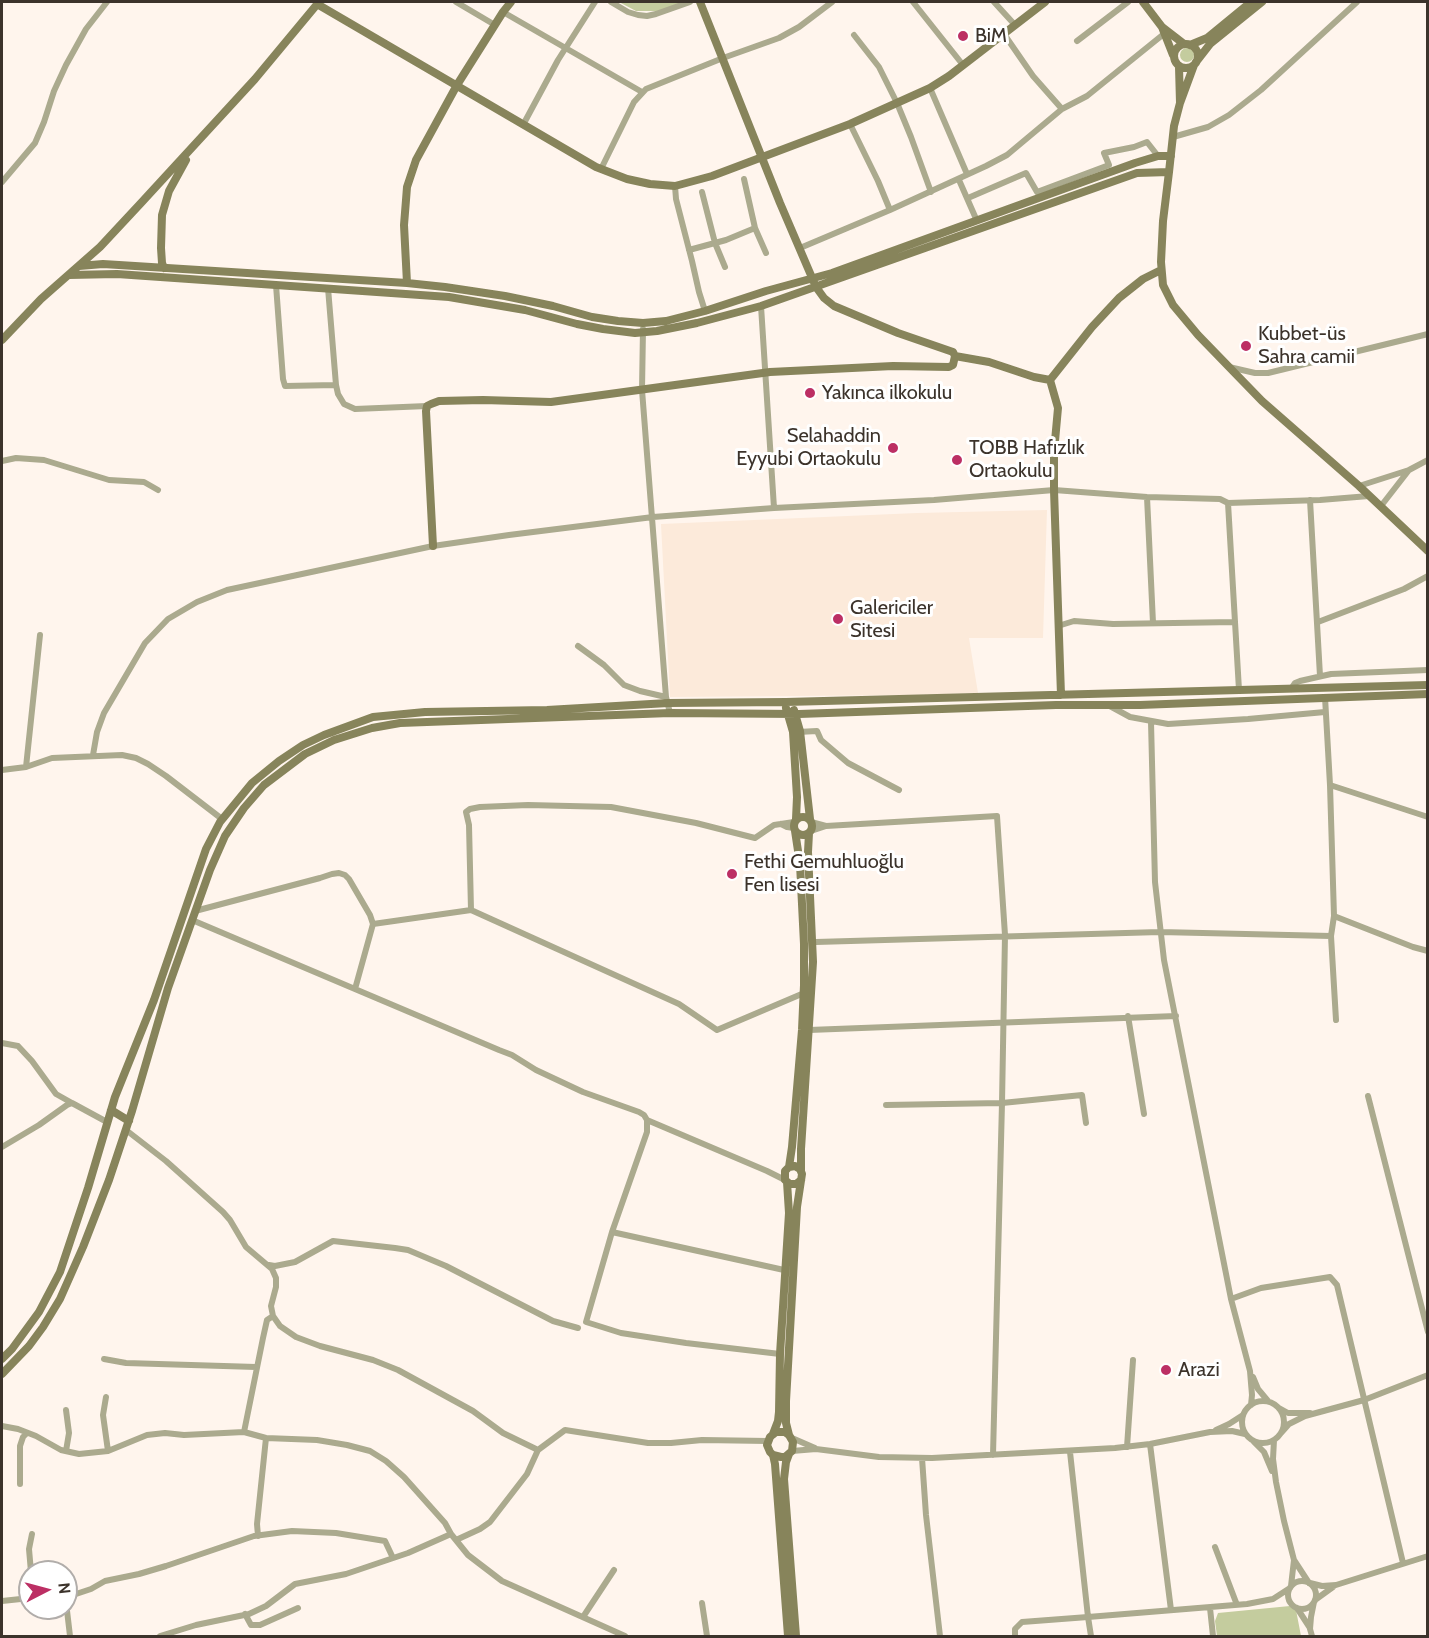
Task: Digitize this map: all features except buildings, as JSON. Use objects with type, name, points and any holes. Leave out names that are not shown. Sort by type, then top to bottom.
[{"type":"main road","points":[[406,283],[407,187],[416,160],[457,85],[503,12],[512,2]]},
{"type":"main road","points":[[700,2],[814,283],[824,298],[834,306],[898,333],[948,349],[955,356],[989,362],[1050,380]]},
{"type":"main road","points":[[2,340],[41,299],[108,238],[194,147],[255,79],[318,3],[601,169],[627,179],[675,186],[712,176],[850,124],[930,88],[1045,2]]},
{"type":"main road","points":[[1143,2],[1164,30],[1175,63],[1185,69],[1195,63],[1210,44],[1262,2]]},
{"type":"main road","points":[[1173,56],[1177,48],[1207,38],[1251,2]]},
{"type":"main road","points":[[1164,30],[1197,52],[1180,104],[1173,137],[1163,221],[1161,270],[1163,285],[1173,306],[1262,401],[1428,550]]},
{"type":"main road","points":[[1179,67],[1180,104]]},
{"type":"main road","points":[[164,268],[161,248],[162,215],[169,191],[194,147]]},
{"type":"main road","points":[[79,266],[103,264],[406,283],[505,296],[643,327],[679,327],[761,306],[832,273],[1135,163],[1158,156],[1171,156]]},
{"type":"main road","points":[[69,275],[117,274],[449,297],[525,310],[577,324],[635,333],[643,327],[814,283],[1137,173],[1169,172]]},
{"type":"main road","points":[[1050,380],[1092,327],[1119,298],[1143,279],[1161,270]]},
{"type":"main road","points":[[433,546],[426,411],[427,406],[439,401],[551,402],[765,373],[882,366],[949,367],[953,364],[955,356]]},
{"type":"main road","points":[[1050,380],[1058,408],[1055,427],[1054,490],[1061,695]]},
{"type":"main road","points":[[2,1359],[39,1312],[60,1272],[111,1110],[154,1000],[206,849],[222,819],[252,783],[303,745],[324,735],[374,717],[425,712],[547,710],[667,700],[790,701],[1428,685]]},
{"type":"main road","points":[[2,1374],[44,1327],[60,1299],[87,1236],[128,1125],[168,988],[210,870],[225,836],[244,808],[264,785],[305,754],[334,740],[372,728],[400,723],[670,713],[791,713],[1045,705],[1140,705],[1428,694]]},
{"type":"main road","points":[[790,701],[797,732],[810,826],[808,852],[813,962],[786,1401],[786,1423],[793,1442],[786,1462],[784,1479],[796,1636]]},
{"type":"main road","points":[[788,1636],[776,1473],[773,1455],[768,1449],[778,1412],[784,1270],[789,1213],[784,1174],[788,1168],[798,1086],[804,993],[801,875],[795,825],[797,732]]},
{"type":"main road","points":[[795,825],[805,816],[810,826]]},
{"type":"main road","points":[[795,825],[800,835],[810,826]]},
{"type":"main road","points":[[111,1110],[128,1125]]},
{"type":"main road","points":[[106,1126],[122,1142]]},
{"type":"main road","points":[[786,1181],[796,1184],[801,1175],[798,1167],[788,1168]]},
{"type":"main road","points":[[770,1437],[780,1431],[790,1436]]},
{"type":"main road","points":[[773,1455],[781,1457],[790,1453]]},
{"type":"street","points":[[2,182],[35,143],[66,65],[86,29],[107,2]]},
{"type":"street","points":[[456,2],[495,26]]},
{"type":"street","points":[[523,125],[558,60],[595,2]]},
{"type":"street","points":[[611,2],[628,12],[647,16],[690,2]]},
{"type":"street","points":[[601,169],[634,102],[642,92],[723,58],[779,38],[799,27],[832,2]]},
{"type":"street","points":[[914,2],[963,65]]},
{"type":"street","points":[[994,2],[1015,25]]},
{"type":"street","points":[[1077,41],[1128,2]]},
{"type":"street","points":[[1173,137],[1208,127],[1229,115],[1261,90],[1357,2]]},
{"type":"street","points":[[503,12],[642,92]]},
{"type":"street","points":[[800,248],[959,180],[1006,155],[1062,109],[1087,96],[1164,30]]},
{"type":"street","points":[[1004,34],[1033,76],[1062,109]]},
{"type":"street","points":[[854,35],[879,67],[897,103],[931,192]]},
{"type":"street","points":[[930,88],[967,174]]},
{"type":"street","points":[[850,124],[890,210]]},
{"type":"street","points":[[968,198],[1026,172],[1037,192],[1109,165],[1104,153],[1147,142],[1158,156]]},
{"type":"street","points":[[744,179],[755,228],[766,253]]},
{"type":"street","points":[[959,180],[978,221]]},
{"type":"street","points":[[675,186],[676,199],[705,311]]},
{"type":"street","points":[[702,192],[715,243],[725,267]]},
{"type":"street","points":[[689,250],[755,228]]},
{"type":"street","points":[[276,285],[285,386],[336,385]]},
{"type":"street","points":[[328,288],[336,385],[341,401],[349,408],[355,409],[427,406]]},
{"type":"street","points":[[761,306],[774,508]]},
{"type":"street","points":[[643,327],[642,390],[667,700],[670,713]]},
{"type":"street","points":[[1228,367],[1255,373],[1268,373],[1428,334]]},
{"type":"street","points":[[2,461],[16,458],[44,460],[109,480],[144,482],[158,490]]},
{"type":"street","points":[[1359,486],[1409,470],[1428,460]]},
{"type":"street","points":[[1381,506],[1409,470]]},
{"type":"street","points":[[93,755],[97,732],[104,713],[145,643],[168,619],[197,602],[227,590],[433,546],[653,517],[934,500],[1054,490],[1147,497],[1220,499],[1228,503],[1369,496]]},
{"type":"street","points":[[1147,497],[1153,623]]},
{"type":"street","points":[[1310,500],[1320,676]]},
{"type":"street","points":[[1228,503],[1239,690]]},
{"type":"street","points":[[1318,622],[1404,589],[1428,576]]},
{"type":"street","points":[[1058,626],[1074,621],[1113,624],[1235,622]]},
{"type":"street","points":[[26,767],[40,635]]},
{"type":"street","points":[[578,646],[624,685],[667,700]]},
{"type":"street","points":[[1291,689],[1295,683],[1300,681],[1331,674],[1428,670]]},
{"type":"street","points":[[1381,672],[1382,686]]},
{"type":"street","points":[[1325,697],[1334,916],[1331,936],[1336,1020]]},
{"type":"street","points":[[1107,705],[1130,717],[1168,724],[1325,711]]},
{"type":"street","points":[[1152,722],[1155,882],[1160,932],[1231,1299],[1250,1371],[1258,1389],[1269,1402],[1288,1413],[1319,1413]]},
{"type":"street","points":[[797,732],[817,731],[821,740],[848,763],[899,790]]},
{"type":"street","points":[[2,770],[26,767],[52,758],[122,755],[136,758],[148,764],[222,819]]},
{"type":"street","points":[[1330,785],[1428,817]]},
{"type":"street","points":[[471,910],[469,825],[465,812],[470,809],[528,805],[611,807],[696,823],[755,838],[766,830],[781,824],[795,825]]},
{"type":"street","points":[[810,826],[998,816],[1005,935],[993,1455]]},
{"type":"street","points":[[194,916],[339,873],[345,875],[370,915],[373,924],[355,989]]},
{"type":"street","points":[[373,924],[471,910],[679,1004],[717,1030],[804,993]]},
{"type":"street","points":[[194,916],[355,989],[512,1054],[536,1070],[583,1092],[644,1115],[647,1120],[647,1132],[612,1232],[586,1322],[621,1334],[780,1354]]},
{"type":"street","points":[[1334,916],[1428,951]]},
{"type":"street","points":[[816,942],[1160,932],[1331,936]]},
{"type":"street","points":[[809,1030],[1128,1016],[1176,1016]]},
{"type":"street","points":[[1128,1016],[1144,1114]]},
{"type":"street","points":[[2,1043],[18,1046],[56,1094],[106,1126]]},
{"type":"street","points":[[886,1105],[1002,1103],[1082,1095],[1086,1123]]},
{"type":"street","points":[[1368,1096],[1428,1332]]},
{"type":"street","points":[[2,1147],[72,1104]]},
{"type":"street","points":[[647,1120],[786,1181]]},
{"type":"street","points":[[128,1125],[223,1212],[246,1247],[268,1265],[276,1278],[271,1306],[273,1316],[280,1326],[296,1337],[320,1346],[373,1360],[398,1370],[472,1411],[504,1433],[538,1450]]},
{"type":"street","points":[[767,1171],[788,1168]]},
{"type":"street","points":[[612,1232],[784,1270]]},
{"type":"street","points":[[268,1265],[295,1262],[333,1241],[408,1250],[446,1266],[553,1321],[578,1328]]},
{"type":"street","points":[[1231,1299],[1261,1288],[1330,1277],[1336,1285],[1403,1563]]},
{"type":"street","points":[[244,1432],[267,1320],[273,1316]]},
{"type":"street","points":[[104,1359],[126,1363],[256,1367]]},
{"type":"street","points":[[1127,1447],[1133,1360]]},
{"type":"street","points":[[1250,1371],[1251,1405]]},
{"type":"street","points":[[1253,1441],[1266,1443],[1274,1440],[1290,1424],[1305,1416],[1364,1400],[1428,1375]]},
{"type":"street","points":[[106,1397],[103,1415],[108,1451]]},
{"type":"street","points":[[1210,1432],[1243,1415],[1251,1405],[1261,1401],[1269,1402]]},
{"type":"street","points":[[1278,1408],[1284,1420],[1281,1433]]},
{"type":"street","points":[[66,1410],[69,1433],[66,1451]]},
{"type":"street","points":[[1243,1415],[1241,1423],[1245,1434]]},
{"type":"street","points":[[2,1426],[18,1429],[66,1451],[79,1454],[108,1451],[147,1435],[244,1432],[266,1437],[317,1440],[370,1451],[386,1461],[404,1478],[445,1523],[468,1555],[502,1581],[625,1636]]},
{"type":"street","points":[[456,1540],[490,1522],[527,1474],[538,1450],[565,1430],[648,1443],[770,1437]]},
{"type":"street","points":[[790,1453],[816,1449],[879,1457],[922,1458],[1070,1452],[1127,1447],[1210,1432],[1232,1431],[1245,1434],[1264,1452],[1276,1482]]},
{"type":"street","points":[[20,1484],[20,1446],[27,1433]]},
{"type":"street","points":[[790,1436],[816,1449]]},
{"type":"street","points":[[258,1536],[257,1524],[266,1437]]},
{"type":"street","points":[[1274,1440],[1273,1459],[1276,1482],[1294,1560],[1316,1591],[1310,1629]]},
{"type":"street","points":[[1150,1444],[1171,1610]]},
{"type":"street","points":[[1070,1452],[1091,1636]]},
{"type":"street","points":[[922,1458],[940,1636]]},
{"type":"street","points":[[78,1593],[105,1581],[157,1569],[210,1552],[227,1544],[292,1531],[336,1533],[385,1541],[393,1558]]},
{"type":"street","points":[[30,1560],[29,1549],[32,1534]]},
{"type":"street","points":[[160,1636],[245,1614],[266,1606],[295,1584],[346,1574],[408,1553],[451,1534]]},
{"type":"street","points":[[1215,1547],[1237,1605]]},
{"type":"street","points":[[1015,1636],[1015,1629],[1023,1622],[1210,1608],[1273,1599],[1297,1582],[1322,1586],[1336,1585],[1428,1556]]},
{"type":"street","points":[[1294,1560],[1288,1594],[1312,1636]]},
{"type":"street","points":[[584,1617],[614,1570]]},
{"type":"street","points":[[1273,1599],[1308,1608],[1336,1585]]},
{"type":"street","points":[[2,1601],[18,1599]]},
{"type":"street","points":[[702,1603],[707,1636]]},
{"type":"street","points":[[245,1614],[251,1625],[260,1626],[298,1608]]},
{"type":"street","points":[[1210,1608],[1213,1636]]},
{"type":"street","points":[[68,1620],[70,1636]]},
{"type":"shaded area","points":[[1047,510],[1043,638],[969,638],[978,693],[670,697],[661,524]]},
{"type":"green space","points":[[619,2],[687,2],[658,11],[636,11]]},
{"type":"green space","points":[[1187,48],[1192,50],[1194,55],[1192,60],[1187,62],[1182,60],[1180,55],[1182,50]]},
{"type":"green space","points":[[1290,1606],[1296,1610],[1301,1636],[1217,1636],[1215,1621],[1218,1613]]},
{"type":"place","name":"BiM","points":[[963,36]]},
{"type":"place","name":"Kubbet-üs Sahra camii","points":[[1246,346]]},
{"type":"place","name":"Yakınca ilkokulu","points":[[810,393]]},
{"type":"place","name":"Selahaddin Eyyubi Ortaokulu","points":[[893,448]]},
{"type":"place","name":"TOBB Hafızlık Ortaokulu","points":[[957,460]]},
{"type":"place","name":"Galericiler Sitesi","points":[[838,619]]},
{"type":"place","name":"Fethi Gemuhluoğlu Fen lisesi","points":[[732,874]]},
{"type":"place","name":"Arazi","points":[[1166,1370]]}]
